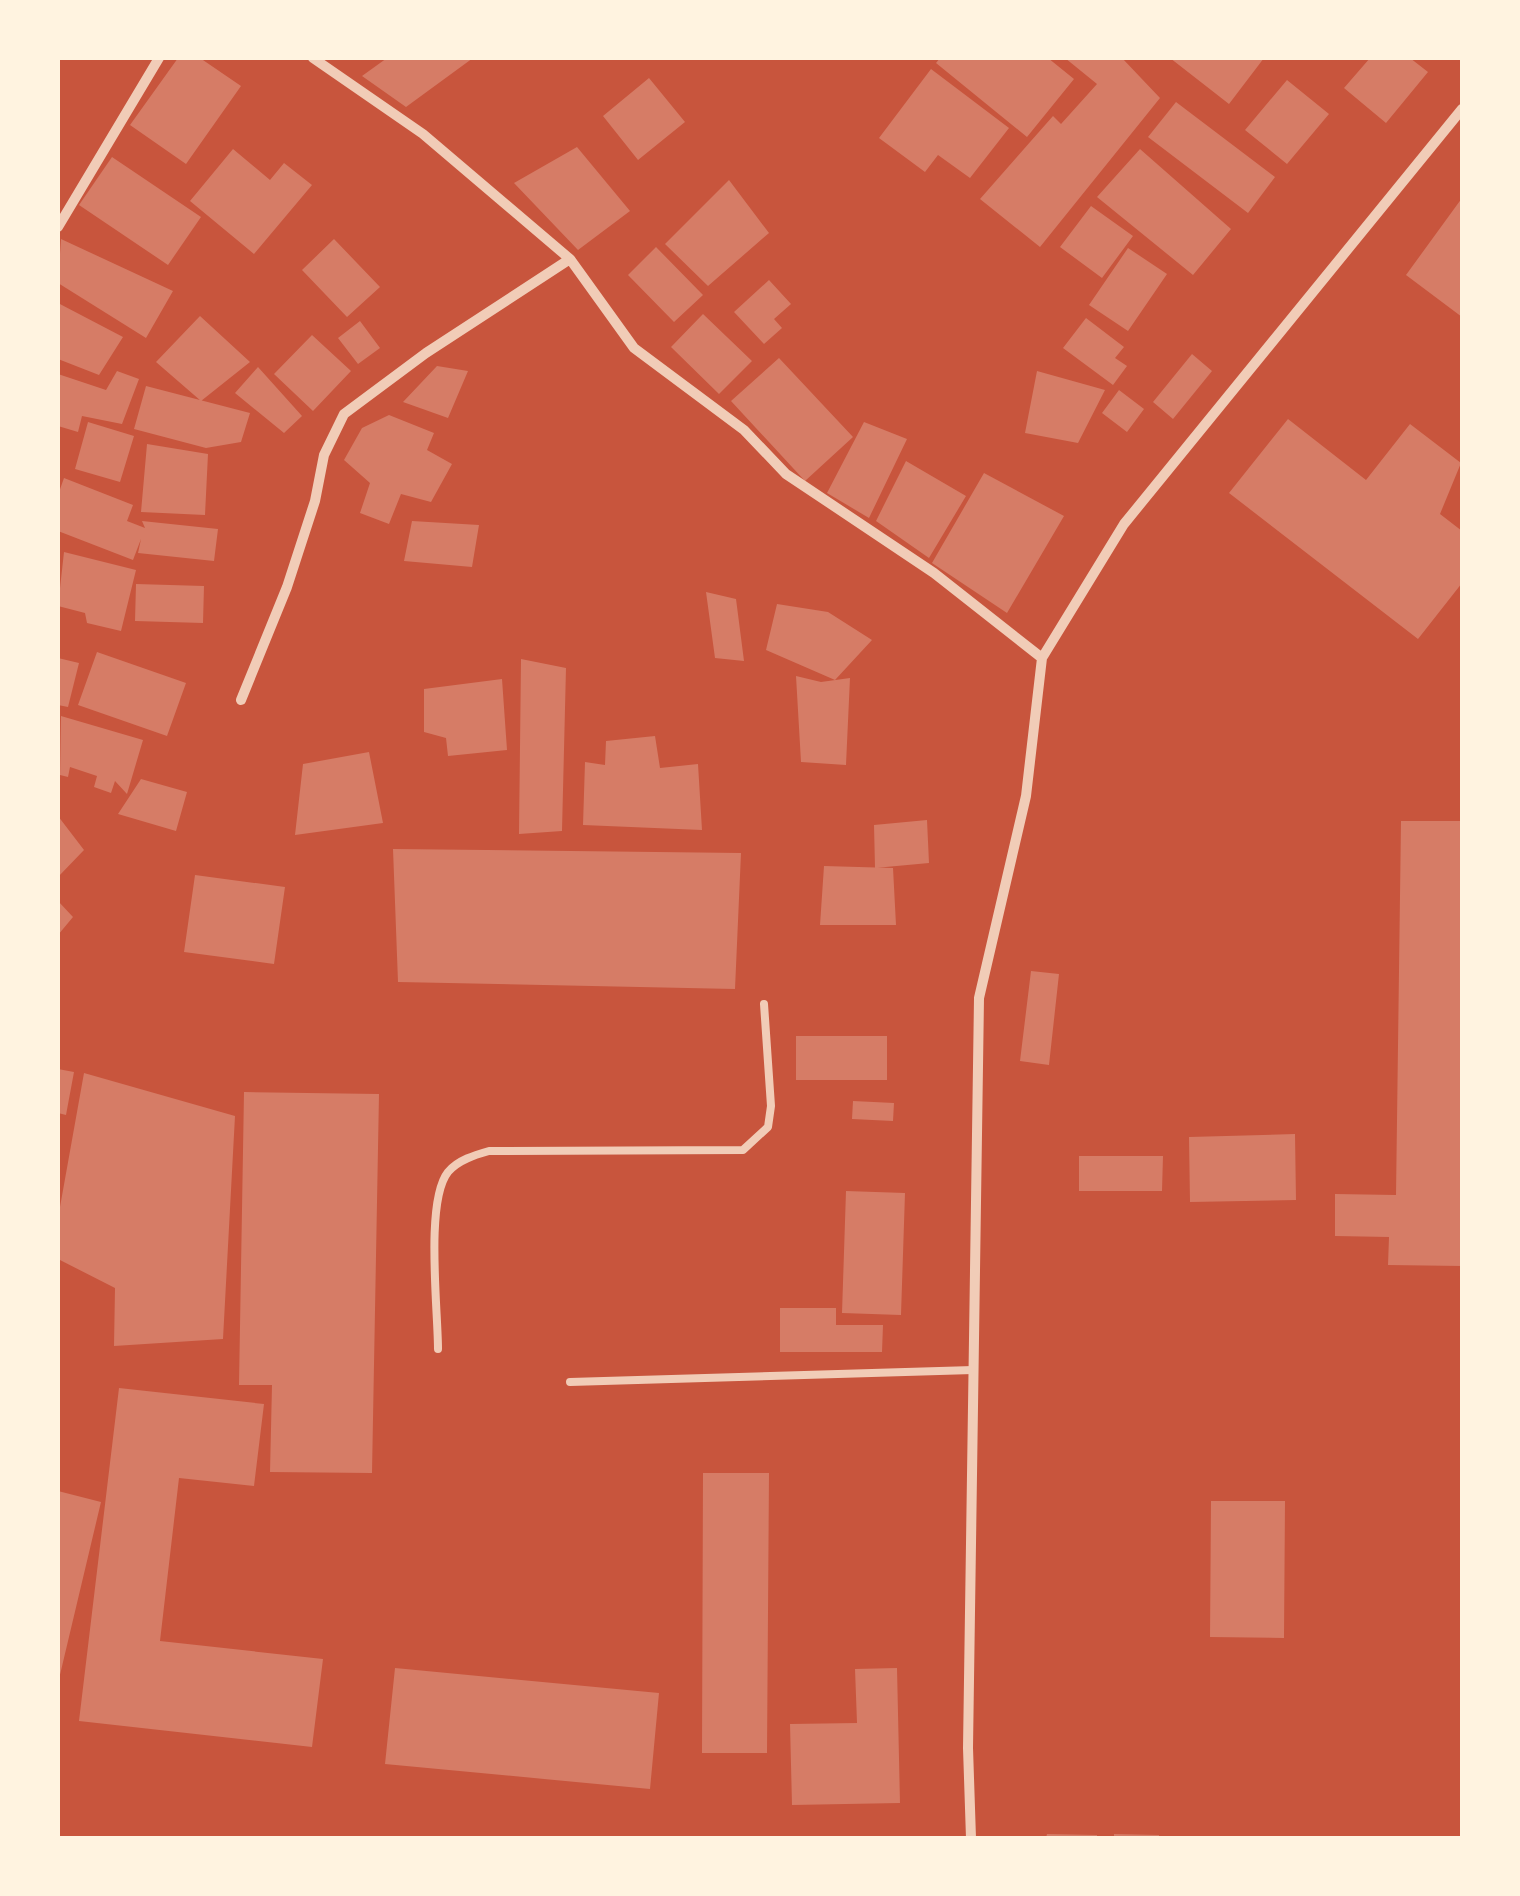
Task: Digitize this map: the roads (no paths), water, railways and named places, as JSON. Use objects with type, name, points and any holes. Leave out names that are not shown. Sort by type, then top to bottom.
[{"type":"street","points":[[58,228],[159,58]]},
{"type":"street","points":[[313,58],[423,134],[570,259],[634,348],[744,430],[786,474],[934,573],[1042,658]]},
{"type":"street","points":[[970,1838],[979,998],[1026,796],[1042,658],[1124,524],[1462,110]]},
{"type":"street","points":[[241,700],[287,587],[315,501],[324,455],[344,414],[426,353],[570,259]]},
{"type":"lane","points":[[438,1349],[437,1199],[448,1173],[468,1158],[489,1151],[743,1150],[768,1128],[770,1117],[764,1004]]},
{"type":"lane","points":[[570,1382],[973,1370]]}]
